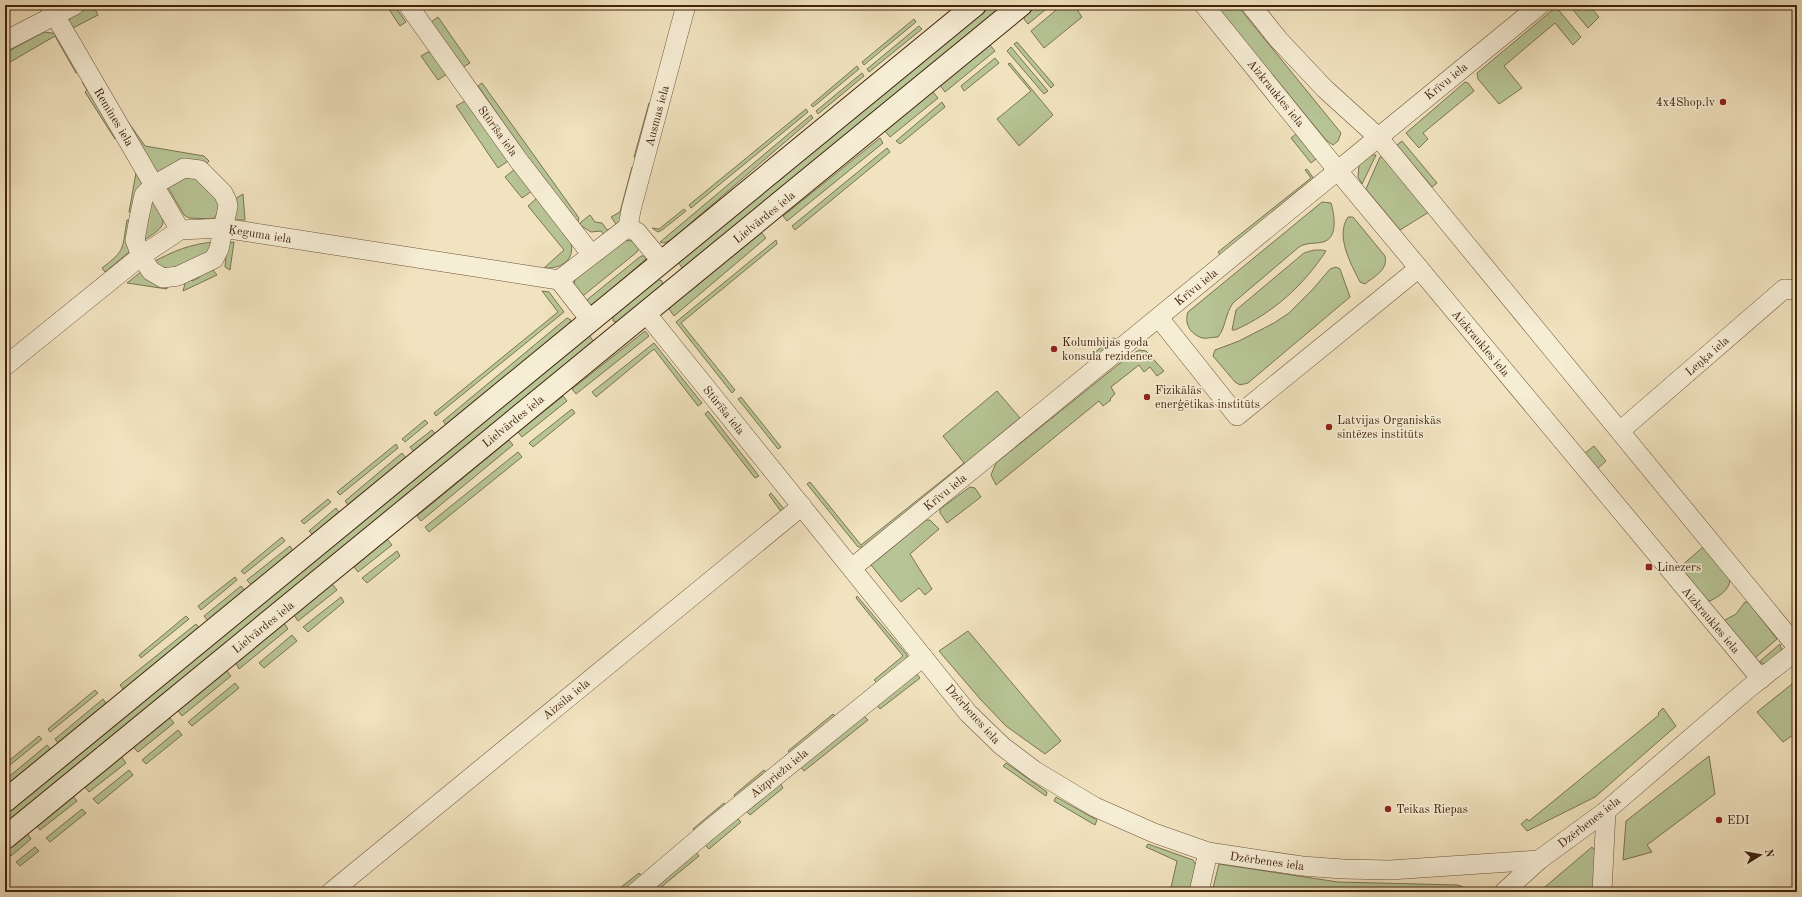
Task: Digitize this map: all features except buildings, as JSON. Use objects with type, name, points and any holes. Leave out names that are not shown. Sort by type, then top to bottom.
[{"type":"main road","points":[[5,801],[974,5]]},
{"type":"main road","name":"Lielvārdes iela","points":[[5,838],[1021,5]]},
{"type":"main road","points":[[662,262],[680,285]]},
{"type":"main road","points":[[591,321],[608,343]]},
{"type":"street","points":[[5,41],[52,10],[74,5]]},
{"type":"street","name":"Stūrīša iela","points":[[408,5],[519,160],[591,254]]},
{"type":"street","name":"Ausmas iela","points":[[628,227],[631,210],[686,5]]},
{"type":"street","name":"Aizkraukles iela","points":[[1204,5],[1418,268],[1761,679]]},
{"type":"street","points":[[1251,5],[1278,39],[1325,89],[1378,137],[1797,646]]},
{"type":"street","name":"Krīvu iela","points":[[852,568],[1540,5]]},
{"type":"street","name":"Remīnes iela","points":[[52,10],[180,230]]},
{"type":"street","points":[[184,168],[200,170],[223,193],[228,206],[219,249],[214,259],[178,276],[163,278],[151,271],[141,256],[135,240],[144,195],[154,185],[184,168]]},
{"type":"street","points":[[591,321],[560,280],[591,254],[628,227],[638,232],[662,262]]},
{"type":"street","name":"Ķeguma iela","points":[[180,230],[223,228],[560,280]]},
{"type":"street","points":[[5,366],[141,256],[180,230]]},
{"type":"street","points":[[1159,318],[1237,416],[1418,268]]},
{"type":"street","name":"Leņķa iela","points":[[1620,431],[1784,289],[1797,290]]},
{"type":"street","name":"Stūrīša iela","points":[[646,313],[802,506]]},
{"type":"street","name":"Dzērbenes iela","points":[[802,506],[968,713],[1002,746],[1035,770],[1095,807],[1154,833],[1208,852],[1302,866],[1390,870],[1539,860],[1606,811],[1797,650]]},
{"type":"street","name":"Aizsila iela","points":[[331,892],[802,506]]},
{"type":"street","name":"Aizpriežu iela","points":[[636,892],[710,829],[923,657]]},
{"type":"street","points":[[1602,892],[1606,811]]},
{"type":"street","points":[[1199,892],[1208,852]]},
{"type":"street","points":[[1504,892],[1539,860]]},
{"type":"green space","points":[[93,5],[98,15],[71,29],[67,25],[70,18]]},
{"type":"green space","points":[[386,5],[394,5],[406,22],[400,26]]},
{"type":"green space","points":[[991,5],[1005,5],[683,269],[678,262]]},
{"type":"green space","points":[[1037,5],[1051,5],[1028,24],[1024,19],[1025,15]]},
{"type":"green space","points":[[1062,5],[1074,5],[1082,17],[1044,48],[1031,31]]},
{"type":"green space","points":[[1215,5],[1237,5],[1341,133],[1338,141],[1333,145],[1326,140]]},
{"type":"green space","points":[[1569,5],[1589,5],[1599,17],[1588,28]]},
{"type":"green space","points":[[1556,7],[1581,37],[1573,45],[1555,23],[1504,66],[1522,88],[1499,104],[1478,79],[1477,73]]},
{"type":"green space","points":[[438,17],[470,63],[463,67],[431,22]]},
{"type":"green space","points":[[914,19],[916,22],[864,65],[862,62]]},
{"type":"green space","points":[[919,26],[922,29],[869,72],[867,69]]},
{"type":"green space","points":[[44,32],[59,34],[80,71],[76,73],[55,36],[5,65],[5,53]]},
{"type":"green space","points":[[1017,42],[1054,85],[1051,88],[1014,44]]},
{"type":"green space","points":[[989,44],[995,51],[945,92],[939,84]]},
{"type":"green space","points":[[1011,47],[1048,91],[1044,94],[1007,51]]},
{"type":"green space","points":[[428,52],[432,53],[447,74],[438,80],[421,56]]},
{"type":"green space","points":[[995,58],[999,63],[964,91],[961,86]]},
{"type":"green space","points":[[1010,63],[1053,115],[1019,146],[997,119],[1031,91],[1008,64]]},
{"type":"green space","points":[[857,66],[859,69],[813,107],[811,105]]},
{"type":"green space","points":[[862,73],[864,76],[818,114],[816,111]]},
{"type":"green space","points":[[85,80],[119,137],[115,139],[85,92],[87,90],[82,82]]},
{"type":"green space","points":[[1465,82],[1468,83],[1474,91],[1423,133],[1428,139],[1419,148],[1406,133]]},
{"type":"green space","points":[[482,83],[579,218],[578,222],[523,151],[478,86]]},
{"type":"green space","points":[[932,91],[938,98],[890,137],[884,130]]},
{"type":"green space","points":[[465,101],[508,161],[498,168],[456,106]]},
{"type":"green space","points":[[942,102],[945,107],[900,144],[896,141]]},
{"type":"green space","points":[[649,103],[652,104],[636,158],[634,157]]},
{"type":"green space","points":[[806,109],[808,112],[691,208],[689,205]]},
{"type":"green space","points":[[811,115],[813,118],[671,240],[664,243],[660,242]]},
{"type":"green space","points":[[126,119],[145,146],[204,156],[209,161],[205,166],[158,174],[123,120]]},
{"type":"green space","points":[[1296,134],[1316,159],[1311,163],[1291,138]]},
{"type":"green space","points":[[880,138],[883,143],[787,221],[783,216]]},
{"type":"green space","points":[[1402,141],[1437,183],[1432,187],[1397,145]]},
{"type":"green space","points":[[887,148],[890,152],[795,230],[792,226]]},
{"type":"green space","points":[[1370,155],[1376,155],[1362,184],[1358,177],[1359,165]]},
{"type":"green space","points":[[1380,157],[1384,157],[1429,212],[1400,230],[1366,189]]},
{"type":"green space","points":[[632,167],[634,168],[619,226],[616,229],[614,226],[616,224],[611,217],[620,212]]},
{"type":"green space","points":[[515,169],[532,191],[522,198],[505,177]]},
{"type":"green space","points":[[1307,169],[1314,179],[1220,255],[1218,252],[1311,178],[1305,170]]},
{"type":"green space","points":[[136,173],[145,188],[137,214],[129,212]]},
{"type":"green space","points":[[187,176],[196,176],[215,196],[219,207],[213,219],[189,218],[184,215],[167,186]]},
{"type":"green space","points":[[243,194],[245,220],[232,220],[235,199]]},
{"type":"green space","points":[[151,196],[161,213],[163,223],[157,231],[141,242]]},
{"type":"green space","points":[[538,197],[571,243],[571,255],[565,263],[556,267],[544,268],[564,250],[528,206]]},
{"type":"green space","points":[[1322,202],[1331,203],[1334,219],[1333,231],[1328,240],[1302,245],[1233,303],[1228,312],[1223,329],[1218,337],[1202,338],[1194,334],[1189,328],[1187,320],[1188,312]]},
{"type":"green space","points":[[684,209],[686,211],[662,230],[658,232],[652,228],[659,229]]},
{"type":"green space","points":[[590,215],[595,222],[602,223],[607,230],[610,229],[611,231],[605,236],[601,231],[591,232],[580,225],[581,222]]},
{"type":"green space","points":[[1348,217],[1353,217],[1385,256],[1385,265],[1383,269],[1365,284],[1360,282],[1352,267],[1346,250],[1343,233],[1344,225]]},
{"type":"green space","points":[[127,220],[135,221],[134,248],[105,272],[102,268],[119,253],[122,248]]},
{"type":"green space","points":[[760,231],[766,238],[674,316],[669,309],[671,304]]},
{"type":"green space","points":[[621,240],[633,241],[639,247],[637,252],[584,295],[578,295],[574,285],[577,274]]},
{"type":"green space","points":[[776,240],[777,244],[681,323],[735,390],[732,393],[676,322]]},
{"type":"green space","points":[[214,242],[209,253],[178,266],[165,270],[153,262],[197,244]]},
{"type":"green space","points":[[234,242],[230,270],[225,267],[227,243]]},
{"type":"green space","points":[[1314,250],[1326,251],[1297,287],[1274,307],[1262,315],[1235,330],[1232,330],[1236,310],[1304,253]]},
{"type":"green space","points":[[641,256],[646,256],[646,259],[593,305],[589,305],[587,301],[588,299]]},
{"type":"green space","points":[[1336,267],[1340,269],[1350,297],[1248,383],[1240,385],[1235,382],[1213,356],[1215,350],[1239,341],[1274,323],[1289,313],[1330,269]]},
{"type":"green space","points":[[207,270],[213,270],[217,275],[183,291],[186,280],[190,277],[192,281],[199,278],[197,274]]},
{"type":"green space","points":[[142,271],[167,283],[167,289],[127,283]]},
{"type":"green space","points":[[657,279],[662,281],[663,287],[618,322],[613,321],[613,315]]},
{"type":"green space","points":[[542,291],[549,292],[564,312],[436,416],[434,413],[558,312]]},
{"type":"green space","points":[[567,318],[571,320],[570,323],[447,426],[443,421]]},
{"type":"green space","points":[[645,331],[649,336],[576,394],[572,389]]},
{"type":"green space","points":[[589,335],[594,342],[5,825],[5,814]]},
{"type":"green space","points":[[1113,338],[1120,340],[1094,362],[1089,357]]},
{"type":"green space","points":[[654,343],[702,403],[698,406],[654,349],[596,397],[592,392]]},
{"type":"green space","points":[[1139,350],[1146,351],[1164,371],[1157,376],[1150,367],[1144,372],[1139,365],[1111,387],[1115,394],[1110,399],[1111,400],[1103,406],[1099,401],[996,485],[991,475],[996,463],[1129,356]]},
{"type":"green space","points":[[997,391],[1020,418],[865,547],[858,547],[807,484],[810,482],[861,545],[964,463],[943,436]]},
{"type":"green space","points":[[563,396],[567,401],[522,437],[518,432]]},
{"type":"green space","points":[[741,397],[781,447],[778,449],[738,399]]},
{"type":"green space","points":[[572,409],[575,413],[533,447],[529,443]]},
{"type":"green space","points":[[708,411],[759,476],[755,478],[705,414]]},
{"type":"green space","points":[[425,420],[428,423],[405,442],[402,439]]},
{"type":"green space","points":[[432,430],[436,435],[414,452],[410,447]]},
{"type":"green space","points":[[509,440],[513,445],[421,521],[417,516]]},
{"type":"green space","points":[[396,444],[398,448],[340,495],[337,492]]},
{"type":"green space","points":[[1594,446],[1606,461],[1597,469],[1585,453]]},
{"type":"green space","points":[[518,452],[522,457],[429,532],[425,527]]},
{"type":"green space","points":[[402,453],[406,458],[349,506],[345,501]]},
{"type":"green space","points":[[970,487],[975,488],[981,497],[947,523],[940,513],[940,509]]},
{"type":"green space","points":[[771,493],[784,509],[782,513],[769,495]]},
{"type":"green space","points":[[328,499],[331,502],[304,524],[301,521]]},
{"type":"green space","points":[[336,508],[340,514],[313,535],[309,531]]},
{"type":"green space","points":[[926,520],[930,520],[939,529],[910,554],[932,589],[925,595],[919,588],[901,602],[871,565]]},
{"type":"green space","points":[[282,537],[285,541],[244,574],[241,571]]},
{"type":"green space","points":[[387,539],[392,545],[358,572],[354,567]]},
{"type":"green space","points":[[290,546],[293,551],[251,585],[247,580]]},
{"type":"green space","points":[[1703,547],[1730,579],[1726,590],[1710,601],[1707,600],[1680,567]]},
{"type":"green space","points":[[397,551],[400,556],[367,583],[362,578]]},
{"type":"green space","points":[[235,577],[237,580],[201,610],[198,606]]},
{"type":"green space","points":[[332,584],[337,590],[298,621],[294,615]]},
{"type":"green space","points":[[241,586],[245,591],[208,621],[204,616]]},
{"type":"green space","points":[[857,596],[907,655],[907,659],[878,684],[874,680],[903,656],[856,598]]},
{"type":"green space","points":[[341,597],[344,602],[308,632],[303,627]]},
{"type":"green space","points":[[1745,602],[1748,602],[1777,639],[1755,658],[1725,622],[1725,620],[1736,614]]},
{"type":"green space","points":[[186,616],[189,619],[141,658],[139,655]]},
{"type":"green space","points":[[284,623],[288,629],[239,669],[236,663]]},
{"type":"green space","points":[[196,624],[200,629],[124,690],[120,685]]},
{"type":"green space","points":[[968,631],[1061,741],[1045,754],[1006,726],[981,700],[939,651]]},
{"type":"green space","points":[[292,635],[297,641],[264,668],[259,663]]},
{"type":"green space","points":[[1780,644],[1782,651],[1765,664],[1759,662]]},
{"type":"green space","points":[[226,670],[231,676],[182,716],[178,711]]},
{"type":"green space","points":[[916,673],[920,678],[880,709],[876,704]]},
{"type":"green space","points":[[1797,680],[1797,732],[1783,742],[1757,712]]},
{"type":"green space","points":[[235,683],[239,688],[192,726],[188,722]]},
{"type":"green space","points":[[95,690],[98,693],[50,732],[48,729]]},
{"type":"green space","points":[[103,699],[107,705],[59,744],[55,739]]},
{"type":"green space","points":[[1663,708],[1676,726],[1595,797],[1527,831],[1521,824],[1527,819],[1529,821],[1659,715],[1658,713]]},
{"type":"green space","points":[[833,714],[838,719],[792,756],[788,751]]},
{"type":"green space","points":[[863,715],[868,720],[804,771],[800,766]]},
{"type":"green space","points":[[169,717],[174,723],[138,752],[133,747]]},
{"type":"green space","points":[[178,730],[182,735],[146,764],[142,760]]},
{"type":"green space","points":[[39,736],[42,739],[5,769],[5,764]]},
{"type":"green space","points":[[47,745],[51,750],[8,785],[5,780]]},
{"type":"green space","points":[[121,756],[126,763],[89,792],[85,787]]},
{"type":"green space","points":[[1709,756],[1715,794],[1647,845],[1652,852],[1623,860],[1626,821]]},
{"type":"green space","points":[[1006,763],[1047,792],[1046,796],[1003,766]]},
{"type":"green space","points":[[129,770],[133,775],[98,804],[93,799]]},
{"type":"green space","points":[[764,770],[769,775],[738,801],[734,795]]},
{"type":"green space","points":[[780,783],[783,788],[750,815],[746,811]]},
{"type":"green space","points":[[72,795],[77,801],[40,830],[36,825]]},
{"type":"green space","points":[[1056,797],[1097,820],[1095,825],[1054,801]]},
{"type":"green space","points":[[724,803],[728,808],[697,834],[693,829]]},
{"type":"green space","points":[[82,809],[86,813],[50,842],[46,838]]},
{"type":"green space","points":[[737,818],[741,822],[709,849],[705,845]]},
{"type":"green space","points":[[27,833],[31,839],[11,856],[7,850]]},
{"type":"green space","points":[[1148,844],[1193,860],[1197,868],[1194,892],[1170,892],[1177,861],[1146,847]]},
{"type":"green space","points":[[35,847],[39,851],[20,866],[16,862]]},
{"type":"green space","points":[[1592,847],[1598,855],[1595,892],[1539,892]]},
{"type":"green space","points":[[696,852],[699,856],[655,892],[646,892]]},
{"type":"green space","points":[[1219,864],[1338,882],[1458,885],[1468,889],[1469,892],[1212,892]]},
{"type":"green space","points":[[639,873],[643,878],[625,892],[615,892]]},
{"type":"place","name":"4x4Shop.lv","points":[[1723,102]]},
{"type":"place","name":"Kolumbijas goda konsula rezidence","points":[[1054,349]]},
{"type":"place","name":"Fizikālās enerģētikas institūts","points":[[1147,397]]},
{"type":"place","name":"Latvijas Organiskās sintēzes institūts","points":[[1329,427]]},
{"type":"place","name":"Linezers","points":[[1649,567]]},
{"type":"place","name":"Teikas Riepas","points":[[1388,809]]},
{"type":"place","name":"EDI","points":[[1719,820]]}]
